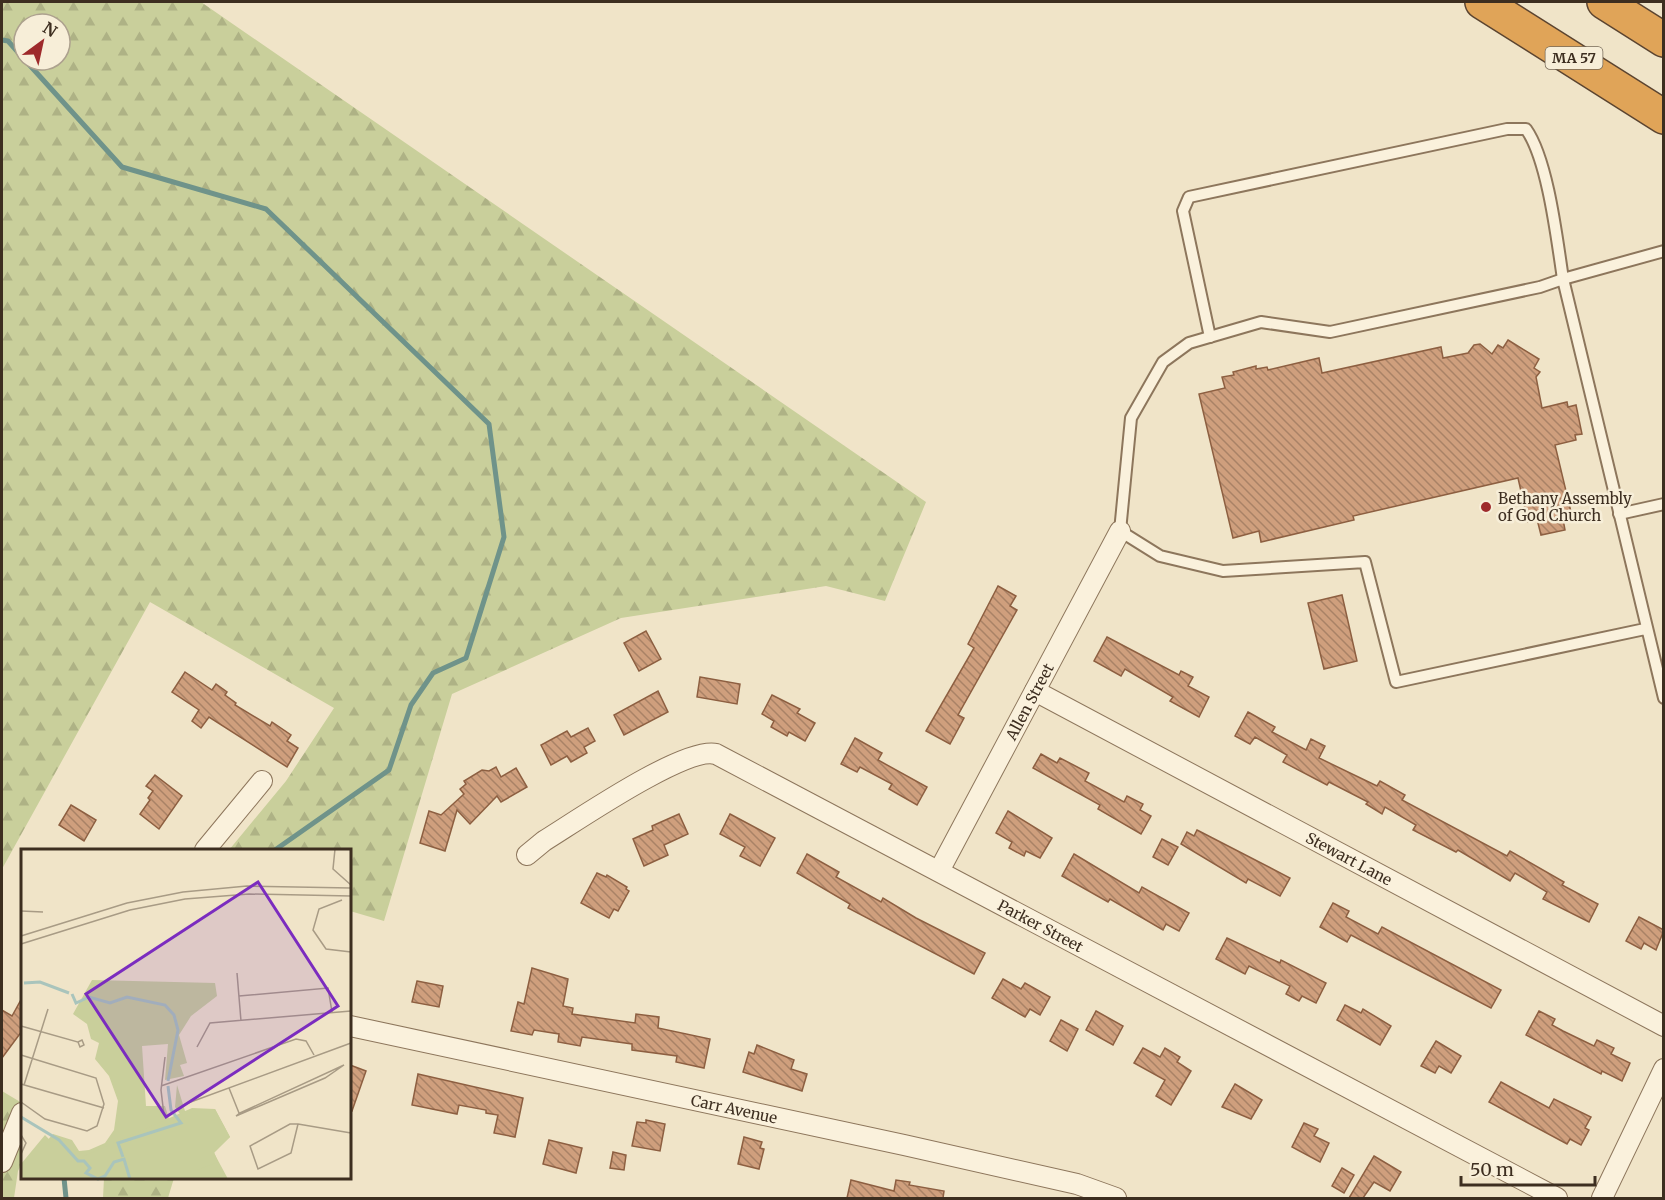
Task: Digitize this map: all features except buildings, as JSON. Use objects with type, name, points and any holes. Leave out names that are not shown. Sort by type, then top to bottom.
[{"type":"highway","name":"MA 57","points":[[1482,2],[1664,117]]},
{"type":"highway","points":[[1604,2],[1664,40]]},
{"type":"street","name":"Allen Street","points":[[939,872],[1120,531]]},
{"type":"street","name":"Stewart Lane","points":[[1035,691],[1664,1026]]},
{"type":"street","name":"Parker Street","points":[[527,855],[544,841],[672,765],[708,752],[1557,1198]]},
{"type":"street","points":[[206,849],[262,781]]},
{"type":"street","name":"Carr Avenue","points":[[351,1026],[904,1145],[1077,1184],[1116,1198]]},
{"type":"street","points":[[1602,1198],[1664,1069]]},
{"type":"street","points":[[2,1162],[21,1115]]},
{"type":"lane","points":[[1210,337],[1182,211],[1189,197],[1507,129],[1526,129],[1535,142],[1556,228],[1563,279],[1645,629],[1664,698]]},
{"type":"lane","points":[[1645,629],[1396,682],[1365,562],[1223,572],[1160,556],[1120,531],[1131,418],[1163,362],[1189,343],[1260,322],[1330,332],[1540,287],[1664,251]]},
{"type":"lane","points":[[1618,514],[1664,504]]},
{"type":"green space","points":[[2,2],[201,2],[926,502],[885,601],[826,586],[621,618],[452,694],[384,921],[351,911],[351,849],[230,849],[286,781],[334,708],[150,602],[2,869]]},
{"type":"green space","points":[[2,1091],[21,1102],[21,1165],[14,1198],[2,1198]]},
{"type":"green space","points":[[104,1179],[174,1179],[168,1198],[103,1198]]},
{"type":"waterway","points":[[2,40],[8,41],[12,46]]},
{"type":"waterway","points":[[36,72],[122,167],[266,209],[489,424],[504,537],[466,658],[433,673],[411,705],[389,770],[276,849]]},
{"type":"waterway","points":[[64,1179],[66,1198]]},
{"type":"place","name":"Bethany Assembly of God Church","points":[[1486,507]]}]
